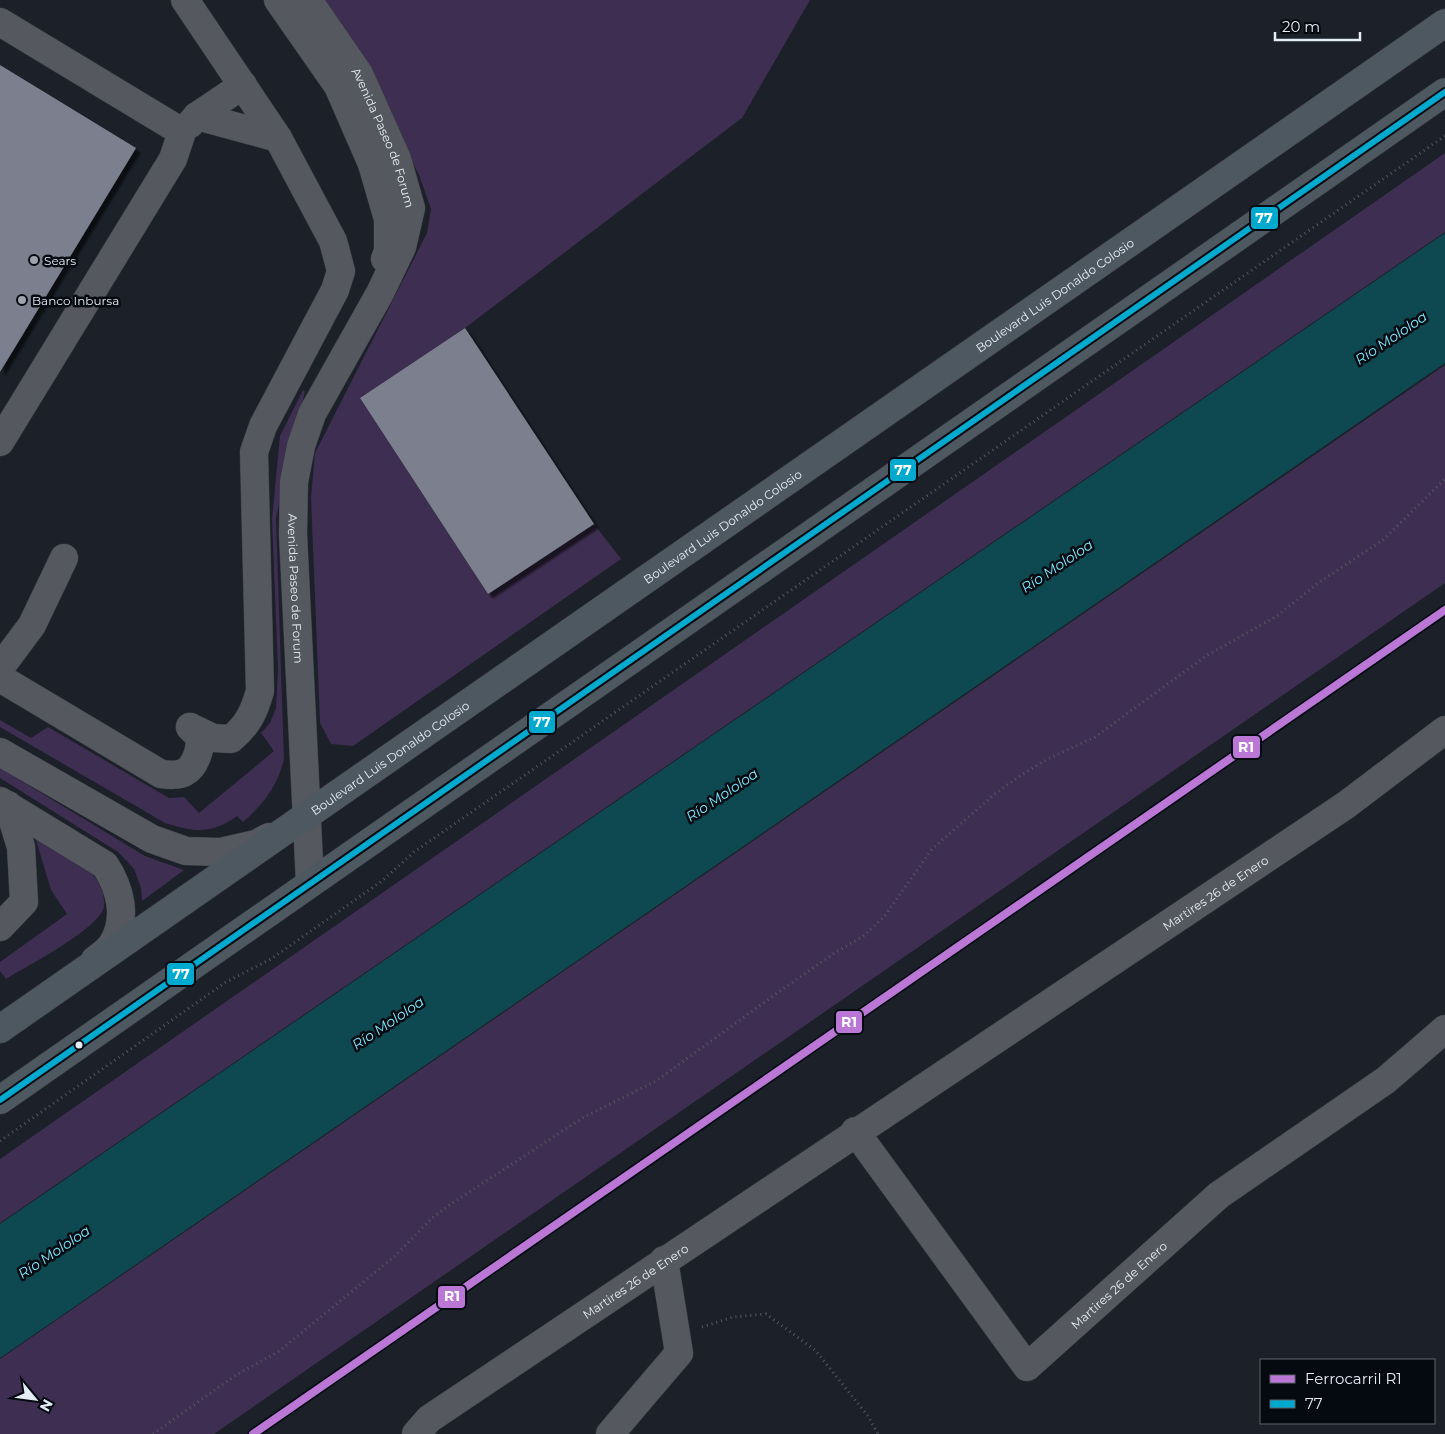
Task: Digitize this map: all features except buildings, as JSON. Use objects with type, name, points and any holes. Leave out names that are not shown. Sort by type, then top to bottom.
[{"type":"main road","name":"Boulevard Luis Donaldo Colosio","points":[[0,1028],[1445,22]]},
{"type":"main road","points":[[0,1100],[1445,92]]},
{"type":"street","points":[[0,678],[161,774],[174,775],[186,772],[195,760],[200,748],[198,736],[190,727],[213,738],[231,738],[249,721],[260,691],[254,452],[264,426],[335,290],[341,271],[333,241],[278,138],[185,0]]},
{"type":"street","name":"Avenida Paseo de Forum","points":[[278,0],[338,86],[372,164],[388,219],[388,251],[370,311]]},
{"type":"street","name":"Avenida Paseo de Forum","points":[[308,0],[359,74],[396,159],[411,208],[402,247],[370,311],[312,414],[301,446],[294,482],[297,820],[310,883]]},
{"type":"street","points":[[0,22],[190,124],[278,138]]},
{"type":"street","points":[[0,442],[173,159],[190,124],[243,85]]},
{"type":"street","points":[[0,668],[32,625],[64,558]]},
{"type":"street","name":"Martires 26 de Enero","points":[[416,1434],[429,1419],[855,1131],[1338,810],[1445,730]]},
{"type":"street","points":[[0,752],[144,835],[186,851],[221,852],[256,844],[297,820]]},
{"type":"street","points":[[0,927],[24,902],[21,847],[4,803]]},
{"type":"street","points":[[4,803],[105,865],[115,881],[121,902],[120,924],[112,944],[93,962]]},
{"type":"street","name":"Martires 26 de Enero","points":[[855,1131],[1027,1367],[1219,1196],[1386,1080],[1445,1029]]},
{"type":"street","points":[[610,1434],[680,1353],[664,1260]]},
{"type":"path","points":[[0,1141],[226,982],[271,959],[382,881],[422,846],[1445,136]]},
{"type":"path","points":[[153,1434],[236,1375],[278,1352],[395,1256],[432,1218],[584,1117],[656,1081],[773,996],[836,952],[862,937],[884,917],[932,849],[996,793],[1018,776],[1048,759],[1071,746],[1095,737],[1206,656],[1276,616],[1321,581],[1383,540],[1445,479]]},
{"type":"path","points":[[680,1353],[700,1328],[733,1316],[766,1314],[815,1350],[868,1416],[878,1434]]},
{"type":"shaded area","points":[[317,0],[810,0],[742,118],[465,328],[360,398],[488,594],[594,524],[621,559],[353,746],[331,744],[320,723],[311,497],[315,453],[427,233],[431,209],[419,175],[384,107]]},
{"type":"shaded area","points":[[1445,153],[1445,232],[0,1223],[0,1159]]},
{"type":"shaded area","points":[[1445,365],[1445,583],[214,1434],[0,1434],[0,1359]]},
{"type":"shaded area","points":[[303,390],[305,391],[276,518],[284,760],[278,778],[269,794],[243,822],[237,816],[219,826],[202,830],[193,830],[165,823],[0,727],[0,720],[31,738],[48,727],[169,798],[184,797],[199,813],[274,751],[261,733],[270,723],[276,708],[278,670],[272,519],[280,436]]},
{"type":"shaded area","points":[[0,768],[145,856],[184,870],[142,901],[141,888],[134,869],[118,852],[0,778]]},
{"type":"shaded area","points":[[35,837],[89,869],[102,890],[104,907],[90,926],[6,979],[0,971],[0,962],[67,914],[51,890]]},
{"type":"water","name":"Río Mololoa","points":[[1445,233],[1445,363],[0,1358],[0,1224]]},
{"type":"rail line","name":"R1","points":[[253,1434],[1445,610]]},
{"type":"transit line","name":"77","points":[[0,1100],[1445,92]]},
{"type":"place","name":"Sears","points":[[34,260]]},
{"type":"place","name":"Banco Inbursa","points":[[22,300]]}]
